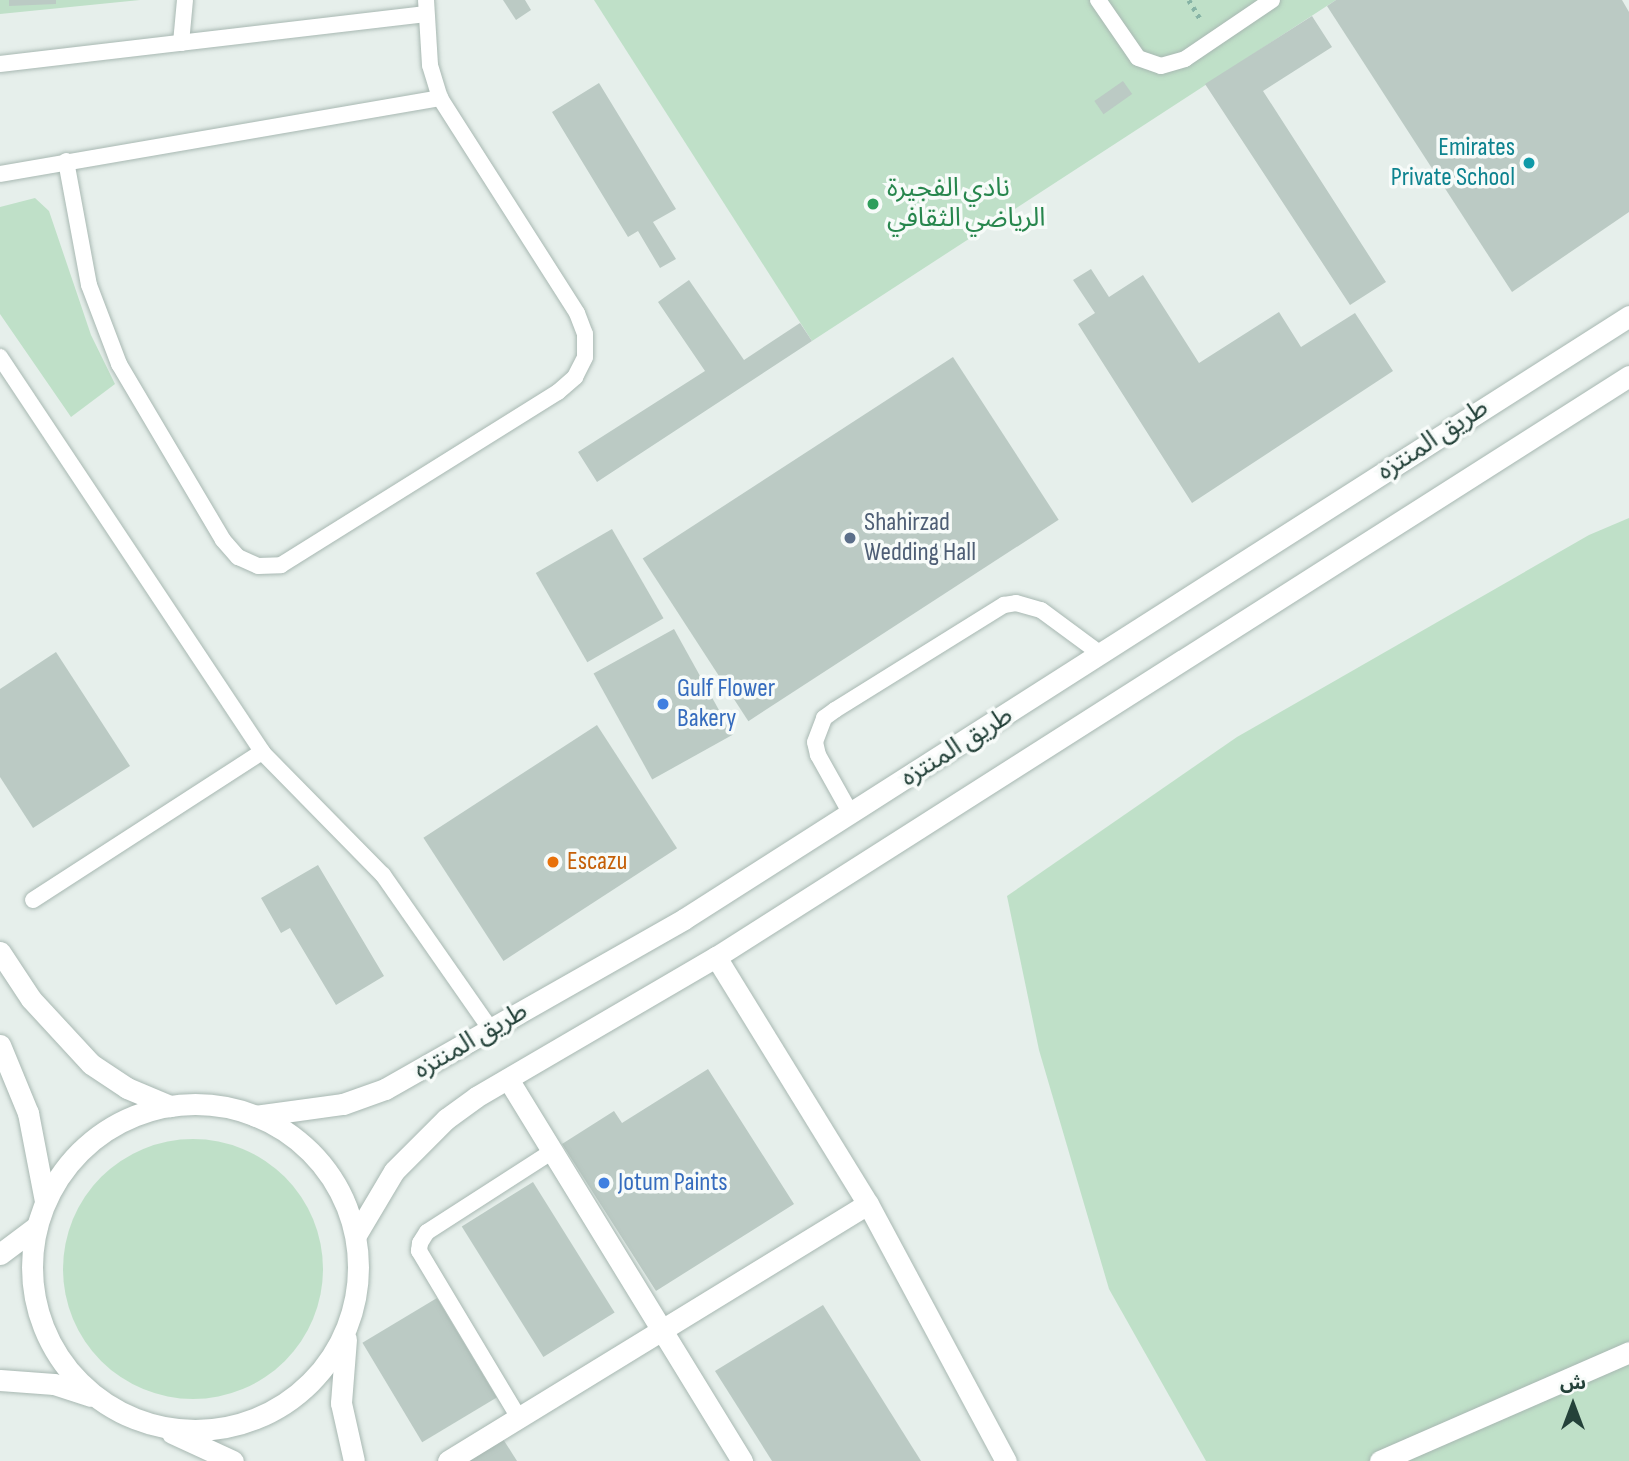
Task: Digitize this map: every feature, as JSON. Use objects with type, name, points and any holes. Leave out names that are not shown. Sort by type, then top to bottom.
[{"type":"street","name":"طريق المنتزه","points":[[256,1116],[343,1104],[385,1089],[684,919],[1102,655],[1629,316]]},
{"type":"street","name":"طريق المنتزه","points":[[356,1235],[387,1181],[419,1143],[456,1111],[716,957],[1629,376]]},
{"type":"street","points":[[0,952],[30,999],[91,1064],[127,1088],[170,1106]]},
{"type":"street","points":[[716,957],[868,1203],[1006,1461]]},
{"type":"street","points":[[0,1045],[27,1113],[45,1201]]},
{"type":"street","points":[[508,1079],[554,1150],[742,1461]]},
{"type":"street","points":[[100,1400],[79,1382],[46,1336],[32,1282],[36,1227],[45,1201],[75,1156],[95,1138],[118,1123],[170,1106],[213,1105],[256,1116],[312,1154],[339,1191],[356,1235],[358,1273],[341,1363],[341,1403],[354,1461]]},
{"type":"street","points":[[448,1461],[868,1203]]},
{"type":"street","points":[[0,1254],[36,1227]]},
{"type":"street","points":[[145,1422],[176,1429],[209,1429],[271,1411],[322,1370],[352,1312]]},
{"type":"street","points":[[1380,1461],[1629,1352]]},
{"type":"street","points":[[0,1380],[54,1384],[100,1400],[233,1461]]},
{"type":"lane","points":[[181,43],[185,0]]},
{"type":"lane","points":[[1098,0],[1138,58],[1161,66],[1185,59],[1272,0]]},
{"type":"lane","points":[[0,64],[181,43],[426,7],[430,65],[440,98],[577,313],[585,334],[585,357],[575,377],[558,392],[281,565],[258,565],[237,557],[223,540],[119,364],[89,285],[66,161]]},
{"type":"lane","points":[[0,174],[440,98]]},
{"type":"lane","points":[[0,357],[262,752],[406,903],[491,1030]]},
{"type":"lane","points":[[851,814],[815,741],[824,718],[835,710],[1004,605],[1016,603],[1041,610],[1102,655]]},
{"type":"lane","points":[[33,900],[262,752]]},
{"type":"lane","points":[[519,1418],[419,1251],[420,1243],[427,1233],[554,1150]]},
{"type":"green space","points":[[0,0],[140,0],[0,14]]},
{"type":"green space","name":"نادي الفجيرة الرياضي الثقافي","points":[[594,0],[1336,0],[812,341]]},
{"type":"green space","points":[[35,198],[49,211],[91,335],[115,384],[71,417],[0,314],[0,207]]},
{"type":"green space","points":[[1629,518],[1629,1461],[1206,1461],[1109,1289],[1039,1050],[1007,896],[1237,737],[1589,535]]},
{"type":"green space","points":[[193,1139],[218,1141],[254,1154],[276,1168],[294,1186],[313,1219],[321,1244],[321,1294],[308,1330],[294,1352],[276,1370],[243,1389],[218,1397],[193,1399],[168,1397],[132,1384],[110,1370],[92,1352],[73,1319],[65,1294],[63,1269],[65,1244],[78,1208],[92,1186],[110,1168],[143,1149],[168,1141]]},
{"type":"building","points":[[9,0],[56,0],[56,4],[9,6]]},
{"type":"building","points":[[503,0],[525,0],[531,10],[516,20]]},
{"type":"building","name":"Emirates Private School","points":[[1336,0],[1622,0],[1629,12],[1629,212],[1512,292],[1327,6]]},
{"type":"building","points":[[1312,16],[1332,47],[1263,91],[1386,282],[1350,305],[1205,84]]},
{"type":"building","points":[[1123,81],[1132,94],[1104,114],[1094,101]]},
{"type":"building","points":[[599,83],[676,209],[653,222],[676,259],[660,268],[638,231],[628,237],[552,112]]},
{"type":"building","points":[[1091,269],[1109,297],[1143,275],[1199,363],[1279,312],[1301,347],[1355,313],[1393,371],[1192,503],[1078,324],[1095,313],[1073,280]]},
{"type":"building","points":[[689,280],[744,360],[800,323],[812,341],[597,482],[578,452],[705,371],[658,302]]},
{"type":"building","name":"Shahirzad Wedding Hall","points":[[953,357],[1059,520],[748,721],[643,559]]},
{"type":"building","points":[[612,529],[664,618],[587,662],[536,573]]},
{"type":"building","name":"Gulf Flower Bakery","points":[[674,629],[733,735],[652,779],[594,674]]},
{"type":"building","points":[[56,652],[130,766],[33,828],[0,777],[0,689]]},
{"type":"building","points":[[597,725],[677,848],[503,961],[423,838]]},
{"type":"building","points":[[318,865],[384,976],[336,1005],[290,928],[281,933],[261,898]]},
{"type":"building","points":[[708,1069],[794,1204],[656,1291],[562,1144],[614,1111],[622,1123]]},
{"type":"building","points":[[533,1182],[615,1313],[543,1357],[462,1227]]},
{"type":"building","points":[[437,1298],[497,1397],[422,1442],[362,1343]]},
{"type":"building","points":[[823,1305],[921,1461],[772,1461],[715,1371]]},
{"type":"building","points":[[503,1439],[517,1461],[466,1461]]},
{"type":"place","name":"Emirates Private School","points":[[1529,163]]},
{"type":"place","name":"نادي الفجيرة الرياضي الثقافي","points":[[873,204]]},
{"type":"place","name":"Shahirzad Wedding Hall","points":[[850,538]]},
{"type":"place","name":"Gulf Flower Bakery","points":[[663,704]]},
{"type":"place","name":"Escazu","points":[[553,862]]},
{"type":"place","name":"Jotum Paints","points":[[604,1183]]}]
